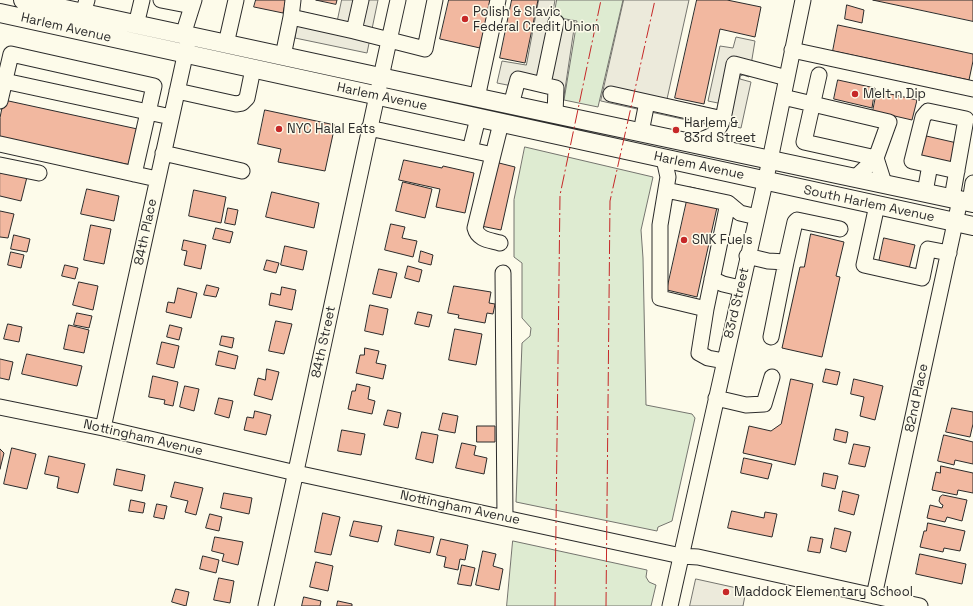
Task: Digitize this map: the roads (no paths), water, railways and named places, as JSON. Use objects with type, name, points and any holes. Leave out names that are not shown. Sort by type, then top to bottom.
[{"type":"main road","name":"Harlem Avenue","points":[[23,0],[85,7],[136,25],[770,160]]},
{"type":"main road","name":"Harlem Avenue","points":[[0,13],[765,181]]},
{"type":"main road","name":"South Harlem Avenue","points":[[770,160],[964,201]]},
{"type":"main road","name":"South Harlem Avenue","points":[[765,181],[973,226]]},
{"type":"street","points":[[136,25],[142,0]]},
{"type":"street","points":[[161,0],[193,3]]},
{"type":"street","points":[[226,44],[236,0]]},
{"type":"street","points":[[283,56],[293,0]]},
{"type":"street","points":[[354,31],[360,0]]},
{"type":"street","name":"84th Street","points":[[266,606],[398,0]]},
{"type":"street","points":[[291,18],[389,39],[425,49],[435,0]]},
{"type":"street","points":[[477,98],[498,0]]},
{"type":"street","name":"83rd Street","points":[[670,606],[740,288],[770,160],[803,0]]},
{"type":"street","name":"84th Place","points":[[103,428],[185,54],[186,35],[193,3]]},
{"type":"street","points":[[542,84],[556,22]]},
{"type":"street","points":[[792,50],[973,89]]},
{"type":"street","points":[[0,101],[2,80],[11,54],[154,86],[134,174]]},
{"type":"street","points":[[692,143],[713,135],[720,127],[734,64],[787,78]]},
{"type":"street","points":[[177,90],[236,104],[242,103],[247,98],[253,69]]},
{"type":"street","points":[[819,75],[804,142],[876,158]]},
{"type":"street","points":[[511,105],[518,79],[556,88],[555,114]]},
{"type":"street","points":[[2,80],[171,118]]},
{"type":"street","points":[[611,94],[722,119]]},
{"type":"street","points":[[783,97],[889,122],[876,158],[856,177]]},
{"type":"street","points":[[641,132],[648,102]]},
{"type":"street","points":[[957,171],[912,161],[923,118],[928,111],[970,120],[957,171],[964,201]]},
{"type":"street","points":[[470,150],[478,118]]},
{"type":"street","points":[[500,243],[480,237],[476,234],[475,228],[501,123]]},
{"type":"street","points":[[369,128],[492,155]]},
{"type":"street","points":[[0,144],[157,179]]},
{"type":"street","points":[[163,153],[242,171]]},
{"type":"street","points":[[876,158],[884,183]]},
{"type":"street","points":[[664,159],[668,177],[660,225],[660,298],[706,309]]},
{"type":"street","points":[[0,165],[39,174]]},
{"type":"street","points":[[925,192],[930,165]]},
{"type":"street","points":[[964,201],[973,183]]},
{"type":"street","points":[[666,190],[728,203],[740,213],[757,217]]},
{"type":"street","name":"82nd Place","points":[[874,596],[956,222],[964,201]]},
{"type":"street","points":[[724,361],[708,358],[699,353],[706,309],[728,203]]},
{"type":"street","points":[[877,205],[864,265],[922,278],[928,249],[949,254]]},
{"type":"street","points":[[771,337],[795,222],[798,220],[840,229]]},
{"type":"street","points":[[748,256],[768,261],[786,262]]},
{"type":"street","points":[[503,273],[505,518]]},
{"type":"street","points":[[712,279],[723,284],[740,288]]},
{"type":"street","points":[[716,398],[746,405],[764,404],[772,376]]},
{"type":"street","name":"Nottingham Avenue","points":[[0,406],[103,428],[296,473],[681,556],[698,557],[920,606]]},
{"type":"place","name":"Polish & Slavic Federal Credit Union","points":[[465,19]]},
{"type":"place","name":"Melt n Dip","points":[[855,94]]},
{"type":"place","name":"NYC Halal Eats","points":[[279,129]]},
{"type":"place","name":"Harlem & 83rd Street","points":[[676,130]]},
{"type":"place","name":"SNK Fuels","points":[[684,240]]},
{"type":"place","name":"Maddock Elementary School","points":[[726,592]]}]
